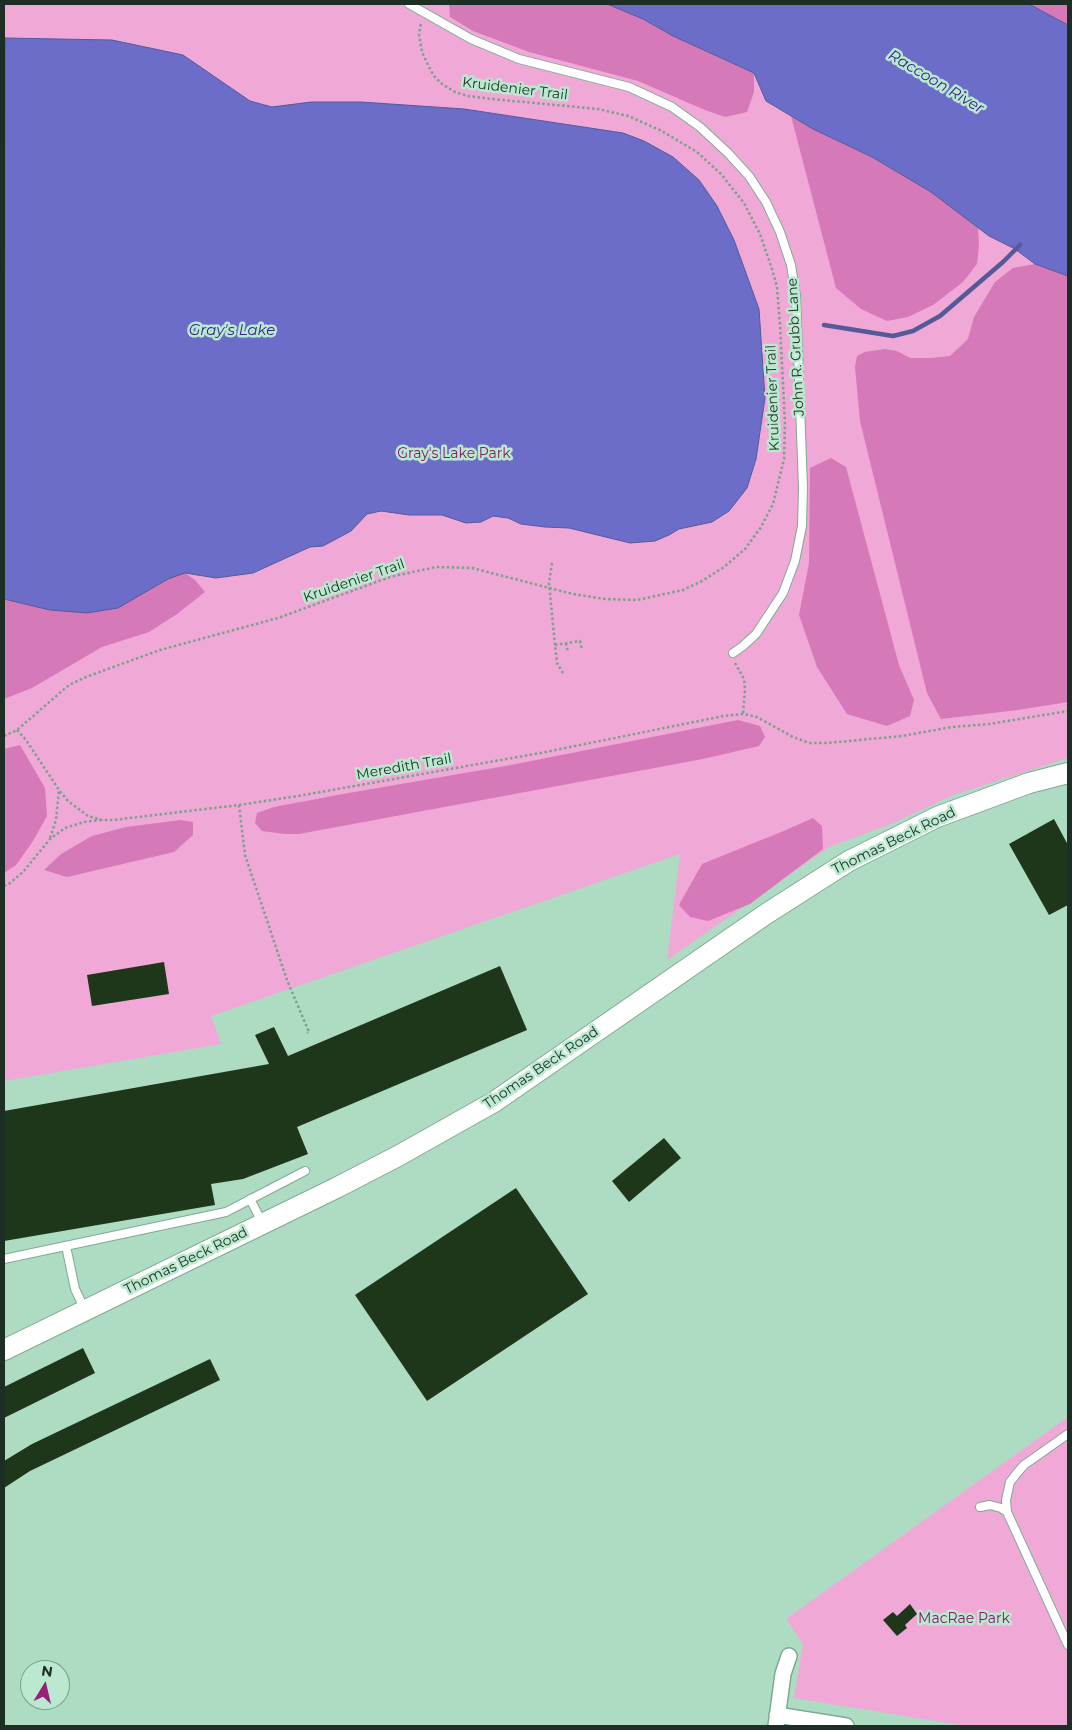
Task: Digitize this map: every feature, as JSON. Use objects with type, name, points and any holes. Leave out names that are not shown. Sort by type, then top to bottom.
[{"type":"main road","name":"Thomas Beck Road","points":[[4,1350],[398,1156],[494,1102],[766,914],[849,861],[937,817],[1029,783],[1068,773]]},
{"type":"street","points":[[789,1656],[783,1674],[776,1721],[846,1726]]},
{"type":"lane","name":"John R. Grubb Lane","points":[[409,4],[471,39],[519,59],[629,87],[672,107],[700,126],[728,153],[749,176],[766,202],[780,232],[791,265],[796,296],[803,488],[802,526],[795,561],[783,593],[756,634],[733,652]]},
{"type":"lane","points":[[4,1259],[226,1212],[306,1171]]},
{"type":"lane","points":[[250,1199],[262,1224]]},
{"type":"lane","points":[[66,1246],[75,1289],[85,1310]]},
{"type":"lane","points":[[1068,1434],[1016,1472],[1010,1482],[1007,1493],[1007,1512],[1068,1645]]},
{"type":"lane","points":[[980,1507],[990,1505],[1002,1508],[1007,1512]]},
{"type":"path","name":"Kruidenier Trail","points":[[4,736],[17,730],[69,686],[86,677],[160,650],[278,618],[397,575],[436,567],[472,568],[549,588],[605,599],[629,600],[662,596],[683,590],[724,568],[745,549],[761,527],[773,504],[784,459],[782,356],[777,287],[767,251],[748,209],[722,174],[697,152],[653,126],[628,116],[610,111],[574,106],[492,99],[468,96],[455,92],[442,84],[434,76],[422,52],[420,35],[423,13]]},
{"type":"path","points":[[552,563],[549,588],[555,645],[558,663],[563,673]]},
{"type":"path","points":[[555,645],[580,641],[582,650]]},
{"type":"path","points":[[566,643],[568,652]]},
{"type":"path","points":[[733,652],[735,663],[744,679],[746,689],[743,714]]},
{"type":"path","name":"Meredith Trail","points":[[17,730],[26,740],[59,790],[78,810],[88,816],[102,820],[239,805],[546,752],[723,716],[743,714],[757,717],[801,741],[826,744],[902,736],[1068,711]]},
{"type":"path","points":[[50,839],[56,820],[59,790]]},
{"type":"path","points":[[239,805],[245,855],[287,980],[309,1032],[307,1033]]},
{"type":"path","points":[[4,886],[23,872],[50,839],[65,828],[84,822],[102,820]]},
{"type":"green space","name":"Gray's Lake Park","points":[[4,4],[607,4],[643,19],[673,36],[754,73],[767,101],[1011,246],[1068,271],[1068,758],[951,796],[891,824],[829,847],[667,960],[680,854],[211,1016],[221,1044],[4,1081]]},
{"type":"green space","name":"MacRae Park","points":[[1068,1417],[1068,1726],[966,1726],[794,1698],[803,1644],[786,1619]]},
{"type":"shaded area","points":[[449,4],[607,4],[643,19],[673,36],[754,73],[754,92],[747,112],[725,117],[638,81],[529,52],[473,31],[450,17]]},
{"type":"shaded area","points":[[1029,4],[1068,4],[1068,25]]},
{"type":"shaded area","points":[[791,116],[813,129],[872,157],[931,192],[978,227],[979,246],[977,264],[963,282],[933,305],[908,317],[887,321],[861,309],[836,288]]},
{"type":"shaded area","points":[[1035,264],[1068,276],[1068,702],[941,719],[927,693],[860,421],[855,367],[857,356],[865,352],[885,349],[897,351],[910,358],[950,356],[968,339],[974,317],[995,282],[1013,268]]},
{"type":"shaded area","points":[[831,458],[846,467],[899,665],[914,700],[910,716],[887,726],[847,714],[817,667],[799,615],[809,563],[810,468]]},
{"type":"shaded area","points":[[185,573],[195,580],[205,592],[177,614],[149,632],[102,647],[32,688],[4,699],[4,599],[50,610],[118,608],[168,579]]},
{"type":"shaded area","points":[[738,720],[760,726],[765,737],[759,746],[703,759],[299,834],[262,831],[255,823],[257,813],[274,807],[511,765]]},
{"type":"shaded area","points":[[20,745],[45,788],[47,816],[33,841],[16,865],[4,873],[4,749]]},
{"type":"shaded area","points":[[813,818],[822,826],[823,849],[750,904],[708,921],[690,917],[679,905],[702,864]]},
{"type":"shaded area","points":[[181,820],[193,822],[193,835],[174,852],[67,877],[44,870],[61,854],[92,836],[126,827]]},
{"type":"water","name":"Raccoon River","points":[[607,4],[1029,4],[1068,25],[1068,276],[1035,264],[1015,249],[989,236],[931,192],[872,157],[813,129],[766,101],[754,73],[673,36],[643,19]]},
{"type":"water","name":"Gray's Lake","points":[[5,38],[112,40],[183,55],[250,101],[272,107],[311,102],[361,102],[464,109],[623,133],[644,141],[673,157],[699,180],[717,206],[734,240],[759,309],[765,398],[756,459],[747,488],[729,511],[712,522],[679,529],[655,541],[630,543],[569,528],[521,524],[508,518],[493,516],[481,522],[466,523],[442,515],[409,515],[381,511],[367,514],[351,531],[323,546],[310,547],[253,573],[216,578],[185,573],[168,579],[118,608],[87,613],[50,610],[4,599]]},
{"type":"building","points":[[1054,819],[1068,845],[1068,905],[1049,915],[1009,844]]},
{"type":"building","points":[[164,962],[169,994],[92,1006],[87,975]]},
{"type":"building","points":[[500,966],[527,1030],[297,1127],[308,1154],[243,1179],[211,1184],[215,1205],[4,1241],[4,1111],[269,1064],[255,1035],[274,1027],[288,1056]]},
{"type":"building","points":[[664,1138],[681,1158],[629,1202],[612,1181]]},
{"type":"building","points":[[516,1188],[588,1294],[427,1401],[355,1295]]},
{"type":"building","points":[[83,1348],[95,1373],[4,1418],[4,1387]]},
{"type":"building","points":[[210,1359],[220,1380],[30,1471],[4,1488],[4,1461],[32,1444]]},
{"type":"building","points":[[910,1604],[917,1614],[905,1625],[907,1628],[897,1636],[883,1620],[893,1612],[897,1616]]},
{"type":"waterway","points":[[824,325],[893,336],[913,331],[940,316],[1020,245]]}]
